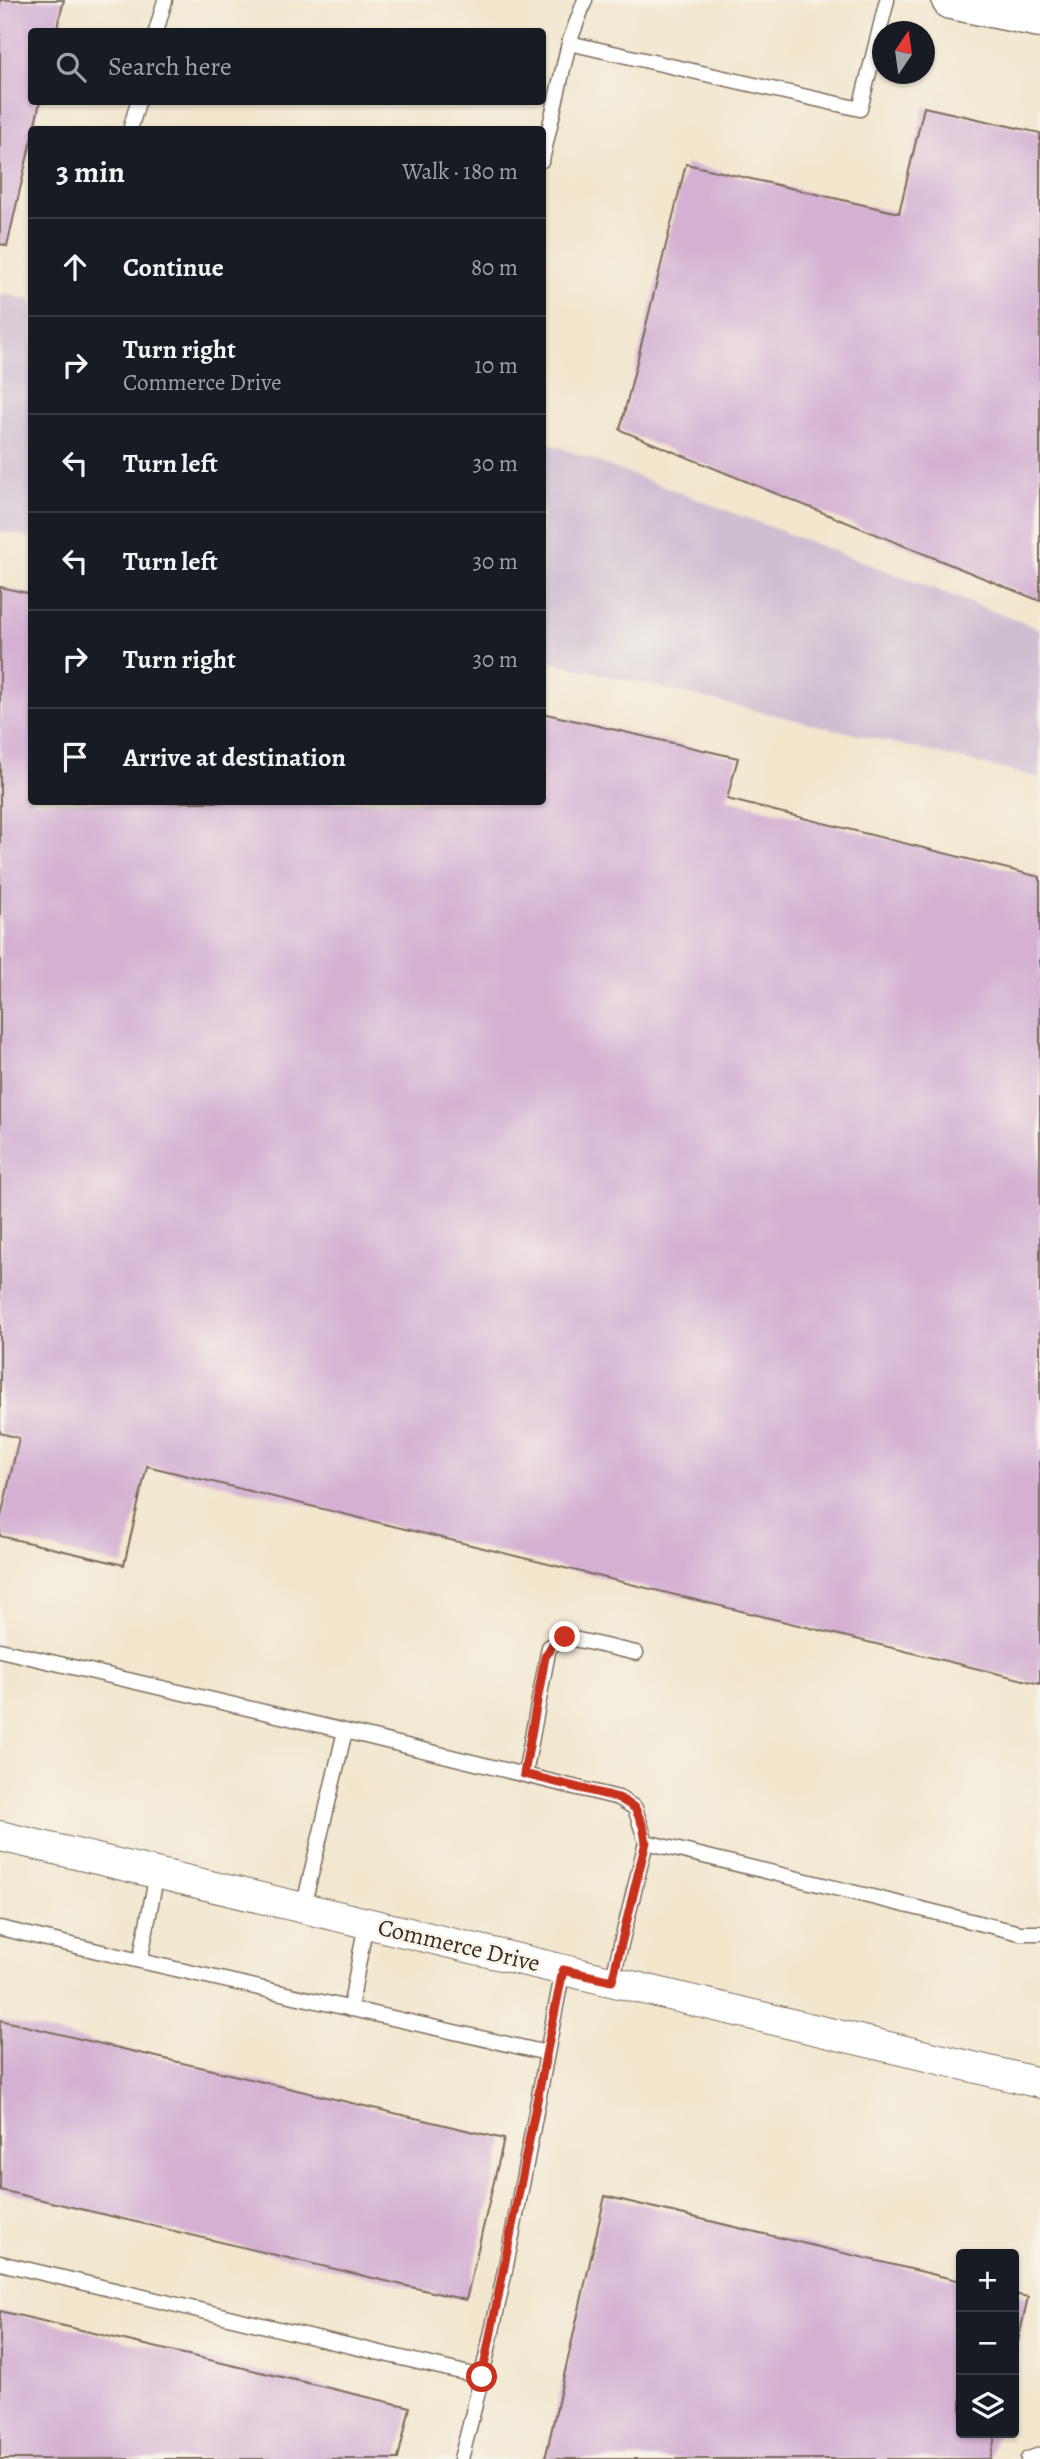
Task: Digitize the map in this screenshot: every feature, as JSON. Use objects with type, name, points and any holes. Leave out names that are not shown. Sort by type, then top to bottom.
[{"type":"main road","points":[[951,0],[1040,18]]},
{"type":"street","name":"Commerce Drive","points":[[0,1836],[1040,2083]]},
{"type":"lane","points":[[157,28],[165,0]]},
{"type":"lane","points":[[546,143],[569,43],[585,0]]},
{"type":"lane","points":[[569,43],[860,109],[887,0]]},
{"type":"lane","points":[[131,126],[137,105]]},
{"type":"lane","points":[[524,1774],[549,1647],[565,1637],[636,1653]]},
{"type":"lane","points":[[0,1650],[619,1798],[635,1808],[646,1842],[612,1981]]},
{"type":"lane","points":[[303,1908],[345,1731]]},
{"type":"lane","points":[[646,1842],[1020,1933],[1040,1933]]},
{"type":"lane","points":[[140,1961],[157,1873]]},
{"type":"lane","points":[[350,2009],[366,1923]]},
{"type":"lane","points":[[0,1928],[547,2053]]},
{"type":"lane","points":[[461,2459],[482,2377],[563,1970]]},
{"type":"lane","points":[[0,2263],[482,2377]]},
{"type":"lane","points":[[1028,2459],[1040,2455]]},
{"type":"shaded area","points":[[0,293],[28,299],[28,537],[0,531]]},
{"type":"shaded area","points":[[546,442],[1040,629],[1040,778],[546,661]]},
{"type":"building","points":[[0,0],[64,0],[57,28],[28,28],[28,105],[39,105],[34,126],[28,126],[28,154],[7,246],[0,244]]},
{"type":"building","points":[[924,107],[1040,133],[1040,601],[620,430],[686,164],[899,213]]},
{"type":"building","points":[[0,587],[28,593],[28,805],[546,805],[546,714],[738,758],[727,799],[1040,877],[1040,1684],[147,1466],[124,1565],[0,1536],[0,1521],[19,1438],[0,1433]]},
{"type":"building","points":[[0,2020],[504,2139],[466,2300],[0,2190]]},
{"type":"building","points":[[605,2196],[956,2280],[956,2438],[995,2438],[990,2459],[545,2459]]},
{"type":"building","points":[[1019,2295],[1028,2297],[1019,2337]]},
{"type":"building","points":[[0,2311],[410,2407],[398,2459],[0,2459]]},
{"type":"route","points":[[482,2377],[563,1970],[612,1981],[646,1842],[635,1808],[619,1798],[524,1774],[545,1657],[549,1647],[565,1637]]}]
